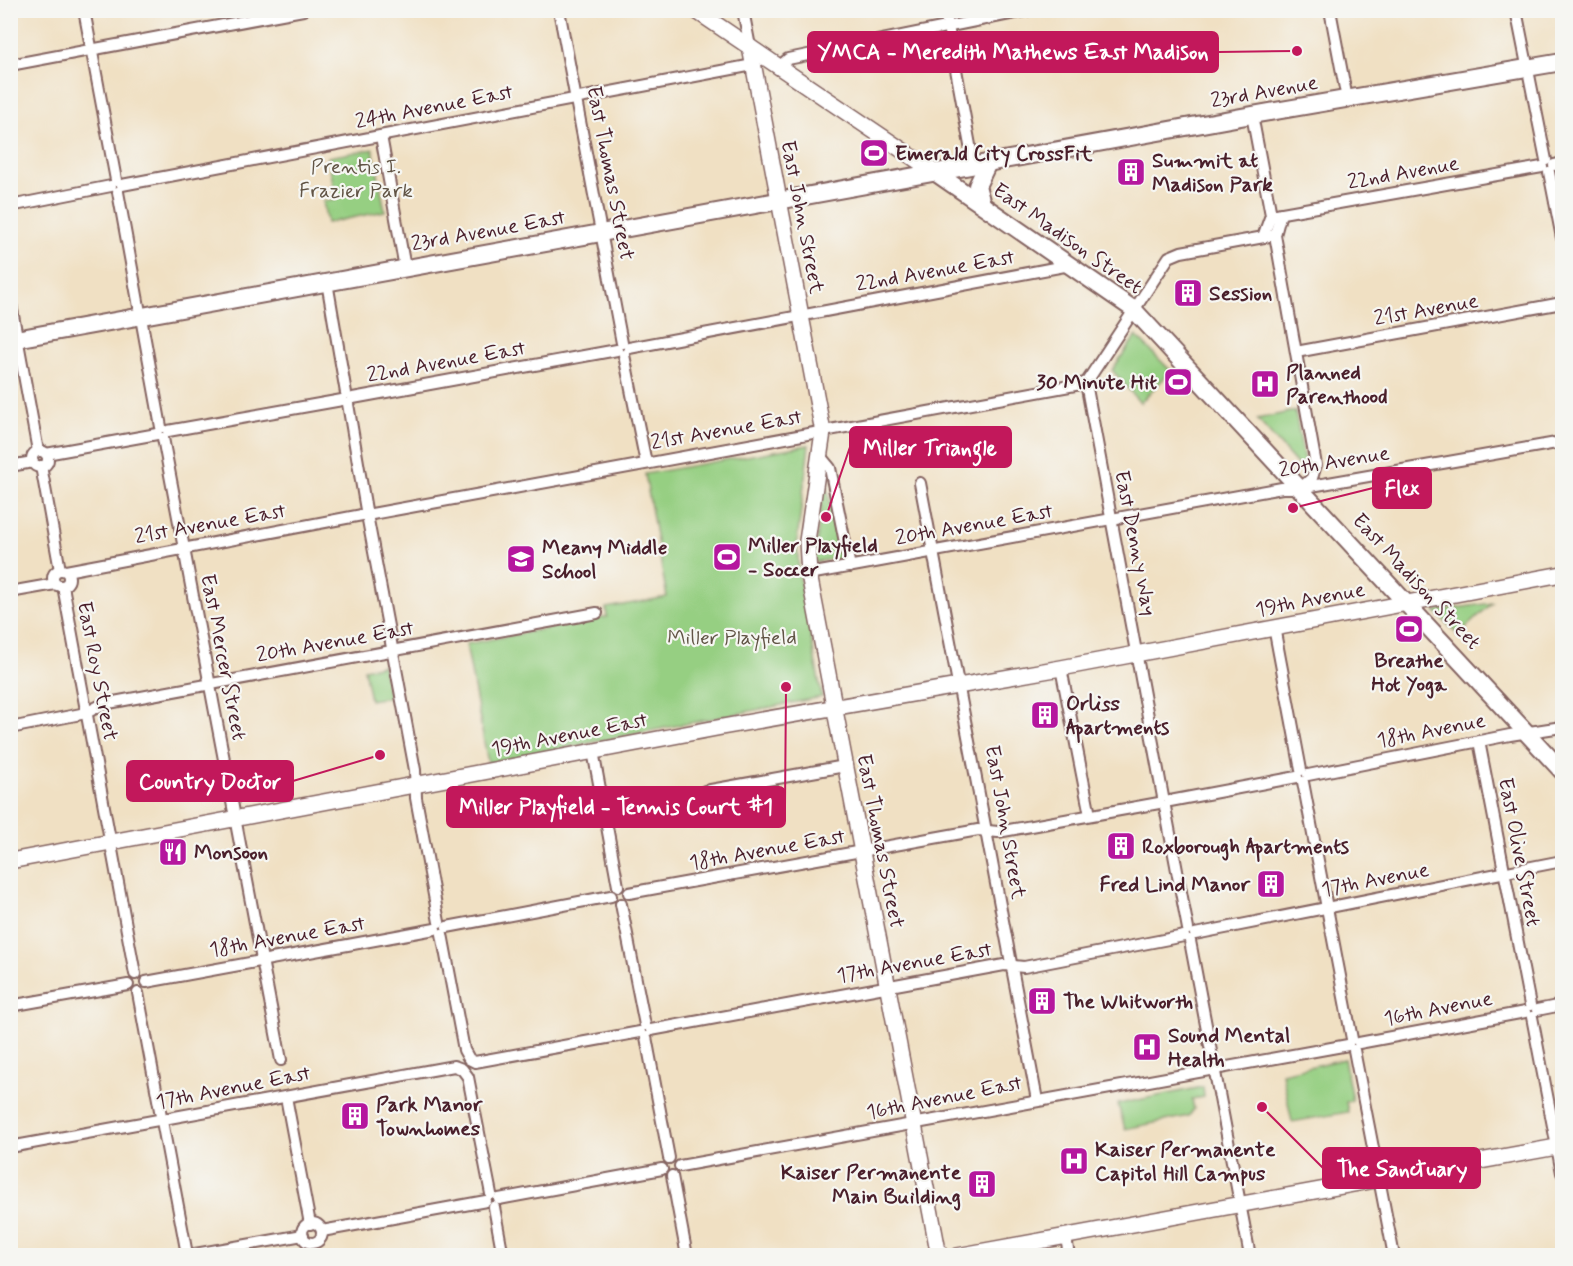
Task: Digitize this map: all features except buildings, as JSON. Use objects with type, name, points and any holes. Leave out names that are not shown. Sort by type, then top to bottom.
[{"type":"main road","name":"23rd Avenue","points":[[981,166],[1252,115],[1563,62]]},
{"type":"main road","name":"23rd Avenue East","points":[[14,340],[981,166]]},
{"type":"main road","points":[[981,166],[977,186],[982,204]]},
{"type":"main road","name":"East Madison Street","points":[[936,173],[1133,309],[1563,771]]},
{"type":"street","name":"East Mercer Street","points":[[84,10],[281,1060]]},
{"type":"street","points":[[10,65],[303,10]]},
{"type":"street","name":"East Thomas Street","points":[[559,10],[646,463]]},
{"type":"street","name":"East Madison Street","points":[[695,10],[936,173]]},
{"type":"street","name":"East John Street","points":[[743,10],[823,432]]},
{"type":"street","points":[[945,10],[981,166]]},
{"type":"street","points":[[779,67],[788,59],[1030,10]]},
{"type":"street","points":[[1330,10],[1347,99]]},
{"type":"street","points":[[1516,10],[1551,166],[1563,238]]},
{"type":"street","name":"24th Avenue East","points":[[10,206],[753,64]]},
{"type":"street","points":[[1252,115],[1276,214],[1275,235],[1315,450],[1324,475],[1343,480]]},
{"type":"street","points":[[381,136],[405,268]]},
{"type":"street","name":"22nd Avenue","points":[[1276,214],[1551,166]]},
{"type":"street","points":[[1263,237],[1276,214]]},
{"type":"street","points":[[1086,383],[1169,257],[1181,252],[1275,235]]},
{"type":"street","name":"22nd Avenue East","points":[[10,466],[163,433],[1071,265]]},
{"type":"street","points":[[327,282],[441,928]]},
{"type":"street","points":[[10,299],[14,340],[63,570],[68,579],[59,585],[10,592]]},
{"type":"street","name":"21st Avenue","points":[[1296,352],[1563,303]]},
{"type":"street","name":"21st Avenue East","points":[[63,570],[1086,383]]},
{"type":"street","name":"East Denny Way","points":[[1086,383],[1250,1256]]},
{"type":"street","name":"East Thomas Street","points":[[823,432],[807,541],[809,574],[939,1256]]},
{"type":"street","name":"20th Avenue","points":[[1111,519],[1563,441]]},
{"type":"street","points":[[1300,488],[1316,472],[1315,450]]},
{"type":"street","points":[[820,456],[830,468],[850,567]]},
{"type":"street","points":[[1317,485],[1321,481],[1322,471]]},
{"type":"street","name":"East John Street","points":[[920,483],[1037,1100]]},
{"type":"street","name":"20th Avenue East","points":[[809,574],[1111,519]]},
{"type":"street","name":"19th Avenue","points":[[1137,654],[1563,574]]},
{"type":"street","name":"East Roy Street","points":[[59,585],[86,713],[135,974]]},
{"type":"street","name":"20th Avenue East","points":[[10,728],[86,713],[103,704],[597,614]]},
{"type":"street","points":[[1275,627],[1394,1256]]},
{"type":"street","name":"19th Avenue East","points":[[10,861],[593,751],[1137,654]]},
{"type":"street","points":[[1060,668],[1090,815]]},
{"type":"street","name":"18th Avenue","points":[[1164,802],[1563,727]]},
{"type":"street","name":"East Olive Street","points":[[1479,741],[1531,1011],[1560,1147],[1563,1173]]},
{"type":"street","points":[[593,751],[618,886]]},
{"type":"street","points":[[705,791],[845,766]]},
{"type":"street","name":"18th Avenue East","points":[[629,893],[978,830],[998,832],[1164,802]]},
{"type":"street","name":"17th Avenue","points":[[1189,935],[1563,861]]},
{"type":"street","points":[[618,886],[624,886],[629,893],[627,902],[621,904],[615,903],[611,897],[613,889],[618,886]]},
{"type":"street","name":"18th Avenue East","points":[[146,982],[611,897]]},
{"type":"street","points":[[621,904],[669,1158]]},
{"type":"street","name":"17th Avenue East","points":[[441,928],[464,1050],[469,1059],[475,1062],[887,986],[1012,966],[1024,967],[1189,935]]},
{"type":"street","points":[[135,974],[142,975],[146,982],[145,988],[138,993],[132,991],[128,985],[130,977],[135,974]]},
{"type":"street","points":[[10,1006],[128,985]]},
{"type":"street","points":[[138,993],[189,1254],[303,1235]]},
{"type":"street","name":"16th Avenue","points":[[1215,1070],[1563,1005]]},
{"type":"street","name":"17th Avenue East","points":[[10,1147],[454,1066],[462,1069],[468,1077],[492,1200]]},
{"type":"street","name":"16th Avenue East","points":[[680,1166],[1037,1100],[1052,1100],[1215,1070]]},
{"type":"street","points":[[286,1097],[310,1224]]},
{"type":"street","points":[[957,1256],[1021,1250],[1066,1237],[1560,1147]]},
{"type":"street","points":[[669,1158],[677,1160],[680,1166],[678,1173],[672,1176],[667,1175],[662,1169],[663,1162],[669,1158]]},
{"type":"street","points":[[322,1231],[662,1169]]},
{"type":"street","points":[[672,1176],[687,1256]]},
{"type":"street","points":[[492,1200],[503,1256]]},
{"type":"street","points":[[310,1224],[318,1225],[322,1231],[320,1239],[313,1243],[307,1241],[303,1235],[303,1229],[310,1224]]},
{"type":"street","points":[[1066,1237],[1069,1256]]},
{"type":"street","points":[[313,1243],[315,1256]]},
{"type":"green space","name":"Prentis I. Frazier Park","points":[[373,149],[385,211],[327,223],[323,201],[336,199],[328,157]]},
{"type":"green space","points":[[1136,336],[1171,371],[1140,403],[1112,370]]},
{"type":"green space","points":[[1295,411],[1306,471],[1304,472],[1257,419]]},
{"type":"green space","name":"Miller Playfield","points":[[809,445],[797,541],[799,574],[822,697],[488,763],[466,644],[607,617],[606,608],[667,597],[645,474]]},
{"type":"green space","points":[[825,476],[840,558],[814,562]]},
{"type":"green space","points":[[1492,603],[1458,635],[1435,611]]},
{"type":"green space","points":[[383,665],[389,697],[370,700],[364,669]]},
{"type":"green space","points":[[1344,1059],[1352,1100],[1346,1102],[1348,1112],[1292,1122],[1282,1073]]},
{"type":"green space","points":[[1203,1087],[1204,1097],[1192,1099],[1194,1109],[1189,1116],[1125,1129],[1118,1104]]},
{"type":"place","name":"YMCA - Meredith Mathews East Madison","points":[[1297,51]]},
{"type":"place","name":"Emerald City CrossFit","points":[[874,153]]},
{"type":"place","name":"Summit at Madison Park","points":[[1131,172]]},
{"type":"place","name":"Session","points":[[1188,293]]},
{"type":"place","name":"30 Minute Hit","points":[[1178,382]]},
{"type":"place","name":"Planned Parenthood","points":[[1265,384]]},
{"type":"place","name":"Flex","points":[[1293,508]]},
{"type":"place","name":"Miller Triangle","points":[[826,517]]},
{"type":"place","name":"Miller Playfield - Soccer","points":[[727,557]]},
{"type":"place","name":"Meany Middle School","points":[[521,559]]},
{"type":"place","name":"Breathe Hot Yoga","points":[[1409,629]]},
{"type":"place","name":"Miller Playfield - Tennis Court #1","points":[[786,687]]},
{"type":"place","name":"Orliss Apartments","points":[[1045,715]]},
{"type":"place","name":"Country Doctor","points":[[380,755]]},
{"type":"place","name":"Roxborough Apartments","points":[[1121,846]]},
{"type":"place","name":"Monsoon","points":[[173,852]]},
{"type":"place","name":"Fred Lind Manor","points":[[1271,884]]},
{"type":"place","name":"The Whitworth","points":[[1042,1001]]},
{"type":"place","name":"Sound Mental Health","points":[[1147,1047]]},
{"type":"place","name":"The Sanctuary","points":[[1262,1107]]},
{"type":"place","name":"Park Manor Townhomes","points":[[355,1116]]},
{"type":"place","name":"Kaiser Permanente Capitol Hill Campus","points":[[1074,1161]]},
{"type":"place","name":"Kaiser Permanente Main Building","points":[[982,1184]]}]
